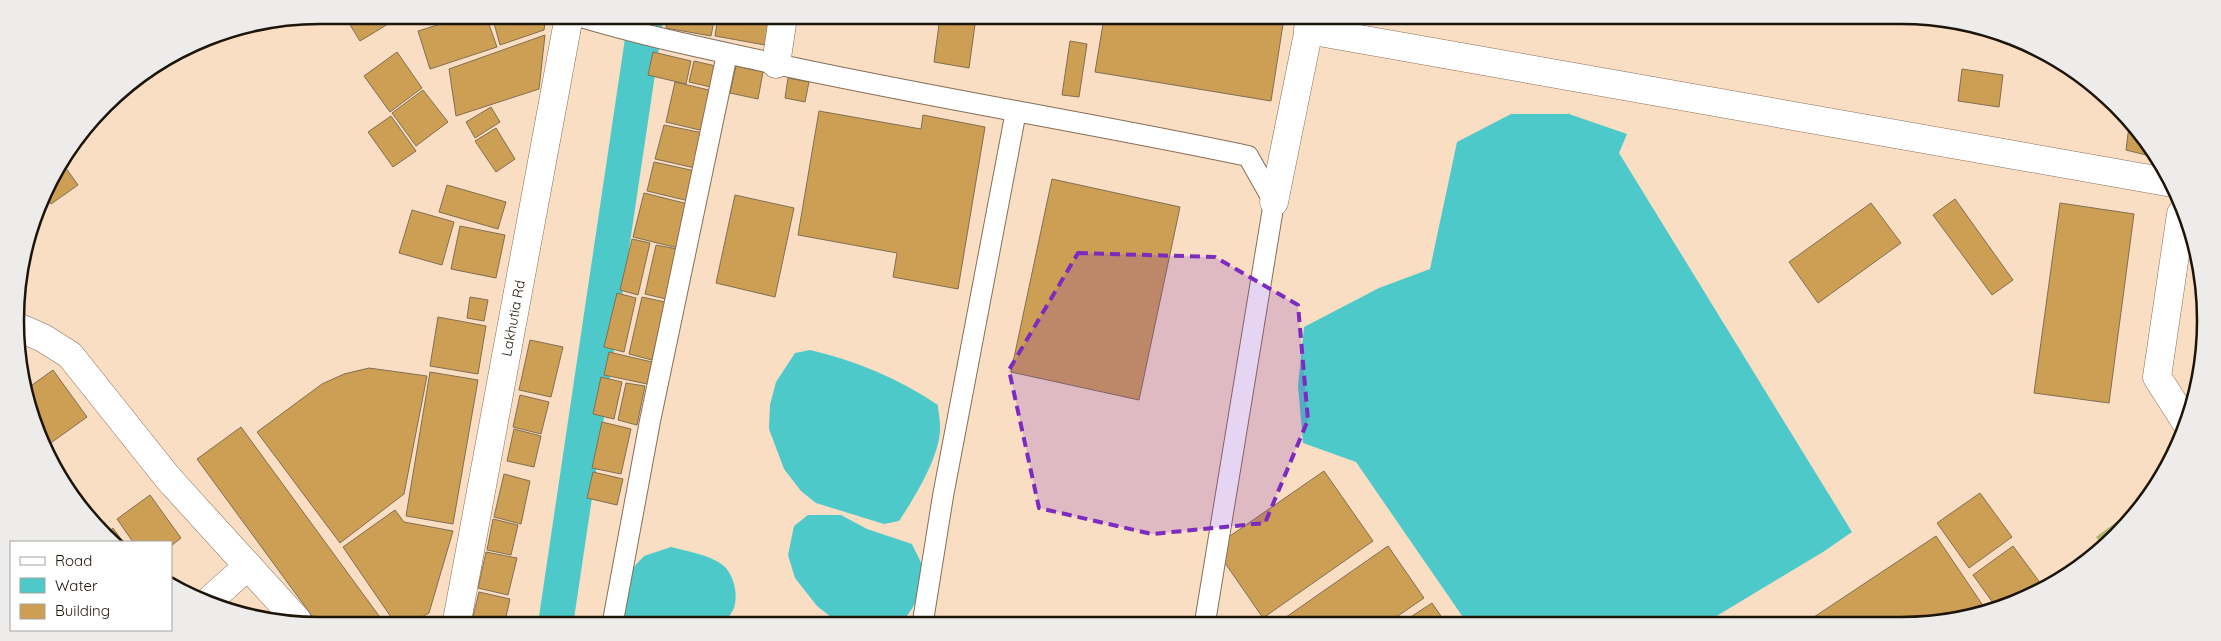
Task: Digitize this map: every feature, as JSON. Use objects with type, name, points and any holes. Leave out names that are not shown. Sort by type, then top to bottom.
[{"type":"street","name":"Lakhutia Rd","points":[[459,617],[568,24]]},
{"type":"street","points":[[776,64],[782,24]]},
{"type":"street","points":[[1274,202],[1309,24],[2162,181]]},
{"type":"street","points":[[2180,220],[2158,377],[2182,416]]},
{"type":"street","points":[[24,330],[43,338],[70,355],[168,478],[294,616]]},
{"type":"street","points":[[212,597],[248,566]]},
{"type":"lane","points":[[604,24],[683,44],[832,77],[1132,131],[1248,156],[1274,202],[1206,617]]},
{"type":"lane","points":[[614,617],[650,421],[727,54]]},
{"type":"lane","points":[[924,617],[943,496],[1016,111]]},
{"type":"highlighted area","points":[[1078,253],[1215,257],[1298,305],[1308,420],[1265,523],[1152,534],[1039,508],[1009,370]]},
{"type":"green space","points":[[2123,517],[2099,541],[2096,537]]},
{"type":"water","points":[[1511,114],[1569,114],[1627,134],[1619,153],[1852,532],[1823,552],[1715,617],[1463,617],[1356,462],[1303,443],[1298,386],[1304,327],[1379,288],[1430,269],[1457,142]]},
{"type":"water","points":[[810,350],[860,365],[908,387],[938,405],[940,425],[937,448],[920,487],[899,521],[884,524],[816,503],[801,491],[784,469],[769,429],[770,405],[776,382],[795,353]]},
{"type":"water","points":[[808,515],[841,515],[867,529],[912,544],[923,572],[918,596],[910,612],[905,617],[831,617],[817,606],[795,578],[788,555],[794,526]]},
{"type":"water","points":[[671,547],[709,557],[720,563],[728,571],[734,583],[736,596],[733,610],[728,617],[626,617],[622,607],[631,570],[644,556]]},
{"type":"building","points":[[350,24],[388,24],[360,41]]},
{"type":"building","points":[[440,24],[489,24],[497,47],[430,69],[418,31]]},
{"type":"building","points":[[494,24],[545,24],[544,30],[500,45]]},
{"type":"building","points":[[667,24],[713,24],[711,36],[666,28]]},
{"type":"building","points":[[717,24],[769,25],[765,45],[715,36]]},
{"type":"building","points":[[939,24],[975,24],[969,68],[934,62]]},
{"type":"building","points":[[1103,24],[1283,24],[1271,101],[1095,72]]},
{"type":"building","points":[[545,35],[539,89],[456,116],[449,69]]},
{"type":"building","points":[[1070,41],[1087,44],[1079,97],[1062,95]]},
{"type":"building","points":[[397,52],[422,88],[390,112],[364,76]]},
{"type":"building","points":[[653,52],[691,61],[686,84],[648,75]]},
{"type":"building","points":[[694,61],[720,67],[715,88],[689,82]]},
{"type":"building","points":[[736,66],[763,72],[758,99],[730,93]]},
{"type":"building","points":[[1962,69],[2003,75],[1999,107],[1958,101]]},
{"type":"building","points":[[788,78],[809,82],[805,102],[785,98]]},
{"type":"building","points":[[675,82],[713,91],[704,131],[666,122]]},
{"type":"building","points":[[423,90],[448,122],[416,146],[392,113]]},
{"type":"building","points":[[491,107],[500,122],[475,138],[466,122]]},
{"type":"building","points":[[819,111],[921,129],[923,115],[985,127],[958,289],[893,277],[897,253],[798,235]]},
{"type":"building","points":[[391,116],[416,151],[393,167],[368,132]]},
{"type":"building","points":[[664,125],[703,133],[695,168],[655,159]]},
{"type":"building","points":[[496,128],[515,159],[496,172],[475,141]]},
{"type":"building","points":[[2128,131],[2146,155],[2126,150]]},
{"type":"building","points":[[654,162],[695,171],[689,201],[647,191]]},
{"type":"building","points":[[66,168],[78,185],[51,204],[49,201]]},
{"type":"building","points":[[1052,179],[1180,207],[1139,400],[1011,372]]},
{"type":"building","points":[[447,185],[506,202],[498,229],[439,212]]},
{"type":"building","points":[[644,193],[688,204],[678,248],[633,237]]},
{"type":"building","points":[[735,195],[794,208],[775,297],[716,283]]},
{"type":"building","points":[[1955,199],[2013,280],[1992,295],[1933,215]]},
{"type":"building","points":[[1871,203],[1901,243],[1818,303],[1789,262]]},
{"type":"building","points":[[2060,203],[2134,214],[2109,403],[2034,393]]},
{"type":"building","points":[[412,210],[454,222],[442,265],[399,253]]},
{"type":"building","points":[[460,226],[505,235],[496,278],[451,269]]},
{"type":"building","points":[[632,239],[650,243],[638,295],[620,290]]},
{"type":"building","points":[[656,245],[677,249],[666,299],[645,294]]},
{"type":"building","points":[[617,293],[636,298],[624,352],[604,347]]},
{"type":"building","points":[[470,297],[488,300],[484,321],[467,318]]},
{"type":"building","points":[[642,297],[665,302],[652,360],[629,354]]},
{"type":"building","points":[[438,317],[486,326],[478,374],[430,366]]},
{"type":"building","points":[[530,340],[563,347],[551,397],[519,390]]},
{"type":"building","points":[[609,352],[652,362],[647,384],[604,375]]},
{"type":"building","points":[[369,368],[427,376],[404,494],[340,543],[257,432],[322,384],[344,374]]},
{"type":"building","points":[[53,370],[87,417],[50,443],[39,416],[31,386]]},
{"type":"building","points":[[430,372],[478,380],[453,524],[406,516]]},
{"type":"building","points":[[601,377],[622,382],[614,419],[593,414]]},
{"type":"building","points":[[626,383],[645,386],[637,425],[618,420]]},
{"type":"building","points":[[520,395],[549,402],[541,434],[513,427]]},
{"type":"building","points":[[602,422],[631,429],[621,474],[592,468]]},
{"type":"building","points":[[241,427],[380,617],[313,617],[197,459]]},
{"type":"building","points":[[514,429],[541,436],[534,467],[507,461]]},
{"type":"building","points":[[1324,471],[1373,541],[1264,617],[1262,617],[1214,547]]},
{"type":"building","points":[[593,472],[623,479],[617,505],[587,498]]},
{"type":"building","points":[[504,474],[530,481],[521,524],[494,517]]},
{"type":"building","points":[[1980,493],[2012,537],[1969,568],[1937,523]]},
{"type":"building","points":[[150,495],[181,538],[172,545],[172,541],[132,541],[117,519]]},
{"type":"building","points":[[395,510],[404,522],[453,531],[429,613],[422,617],[391,617],[343,547]]},
{"type":"building","points":[[493,519],[518,525],[511,555],[487,550]]},
{"type":"building","points":[[113,528],[122,541],[122,541],[111,530]]},
{"type":"building","points":[[1936,536],[1983,605],[1958,612],[1920,617],[1814,617]]},
{"type":"building","points":[[1388,546],[1424,598],[1396,617],[1286,617]]},
{"type":"building","points":[[2013,546],[2040,582],[1993,603],[1973,575]]},
{"type":"building","points":[[486,552],[517,558],[508,595],[478,588]]},
{"type":"building","points":[[479,592],[510,599],[506,617],[473,617]]},
{"type":"building","points":[[1432,603],[1442,617],[1411,617]]},
{"type":"waterway","points":[[557,617],[645,24]]}]
